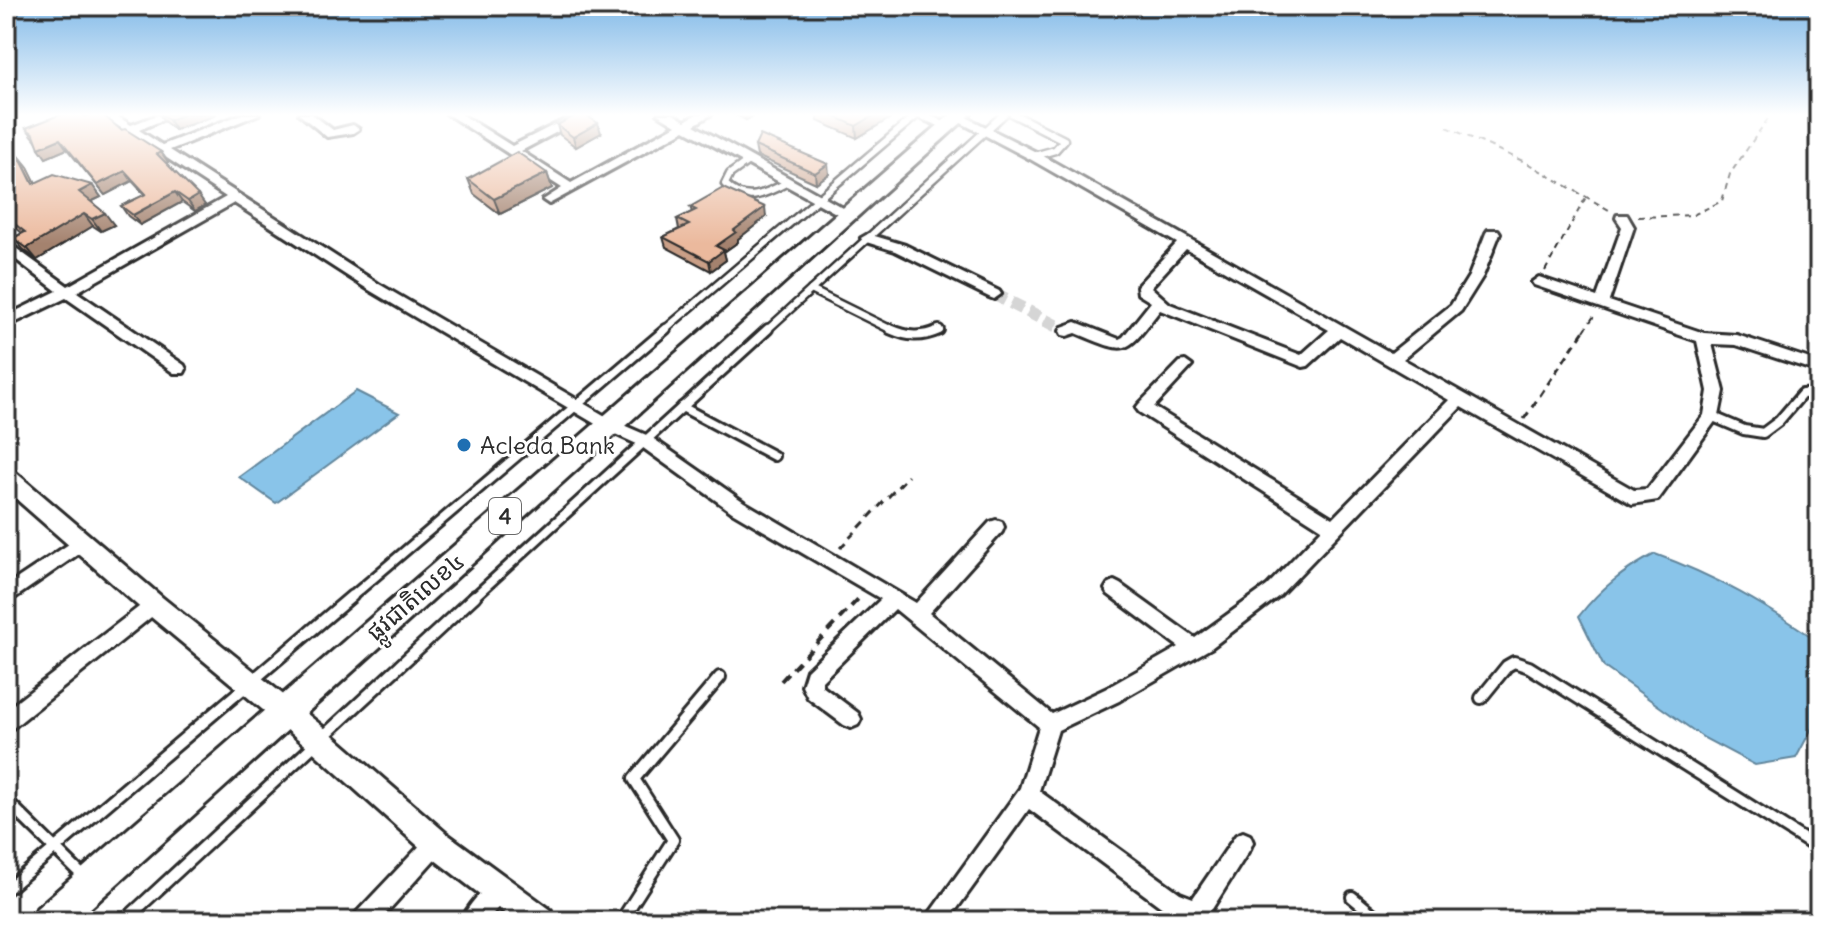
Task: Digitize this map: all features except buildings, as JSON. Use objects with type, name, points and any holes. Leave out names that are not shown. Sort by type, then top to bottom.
[{"type":"highway","name":"ផ្លូវជាតិលេខ៤","points":[[50,921],[283,711],[913,157]]},
{"type":"main road","points":[[6,477],[154,605],[318,739],[436,843],[540,921]]},
{"type":"street","points":[[174,157],[374,287],[609,425],[645,441],[738,507],[894,598],[1050,724]]},
{"type":"street","points":[[522,157],[571,188]]},
{"type":"street","points":[[549,200],[627,157]]},
{"type":"street","points":[[741,157],[848,214]]},
{"type":"street","points":[[1036,157],[1632,497],[1652,495],[1711,416],[1716,391],[1703,338]]},
{"type":"street","points":[[6,322],[67,292],[235,197]]},
{"type":"street","points":[[1601,305],[1628,227],[1622,218]]},
{"type":"street","points":[[1392,360],[1456,308],[1476,276],[1493,233]]},
{"type":"street","points":[[868,238],[900,248],[994,294]]},
{"type":"street","points":[[1184,243],[1144,286],[1143,291],[1163,304],[1303,362],[1338,330]]},
{"type":"street","points":[[6,245],[67,292],[179,369]]},
{"type":"street","points":[[1539,282],[1703,338],[1737,340],[1819,367]]},
{"type":"street","points":[[1067,331],[1076,327],[1118,344],[1128,341],[1154,305],[1163,304]]},
{"type":"street","points":[[1185,366],[1144,408],[1333,527]]},
{"type":"street","points":[[1050,724],[1112,695],[1194,648],[1273,591],[1459,399]]},
{"type":"street","points":[[917,614],[996,527]]},
{"type":"street","points":[[6,596],[81,543]]},
{"type":"street","points":[[1114,589],[1194,648]]},
{"type":"street","points":[[851,719],[815,692],[811,686],[814,676],[894,598]]},
{"type":"street","points":[[6,722],[154,605]]},
{"type":"street","points":[[935,921],[1027,795],[1050,724]]},
{"type":"street","points":[[1027,795],[1187,909],[1199,909],[1243,842]]},
{"type":"street","points":[[364,921],[436,843]]},
{"type":"street","points":[[472,921],[498,891]]},
{"type":"lane","points":[[6,890],[866,157]]},
{"type":"lane","points":[[124,921],[318,739],[956,157]]},
{"type":"lane","points":[[748,161],[730,174],[725,184],[731,192],[749,199],[757,198],[788,182]]},
{"type":"lane","points":[[811,290],[905,336],[926,336],[939,330]]},
{"type":"lane","points":[[1711,416],[1749,433],[1763,435],[1771,432],[1802,394],[1819,393]]},
{"type":"lane","points":[[682,407],[774,456]]},
{"type":"lane","points":[[1481,698],[1507,666],[1514,662],[1529,667],[1819,849]]},
{"type":"lane","points":[[621,921],[673,840],[634,779],[720,677]]},
{"type":"lane","points":[[6,800],[91,885]]},
{"type":"lane","points":[[1352,897],[1381,921]]},
{"type":"path","points":[[1514,157],[1622,218],[1693,215],[1722,201],[1730,174],[1741,157]]},
{"type":"path","points":[[1539,282],[1586,197]]},
{"type":"path","points":[[1515,432],[1601,305]]},
{"type":"path","points":[[829,559],[908,476]]},
{"type":"path","points":[[781,681],[872,585]]},
{"type":"water","points":[[356,391],[399,413],[276,503],[239,477]]},
{"type":"water","points":[[1655,554],[1740,592],[1819,642],[1819,715],[1796,758],[1755,765],[1704,738],[1604,667],[1579,616],[1614,580]]},
{"type":"tunnel","points":[[994,294],[1066,331]]},
{"type":"tunnel","points":[[1063,329],[1067,331]]},
{"type":"place","name":"Acleda Bank","points":[[464,445]]}]
